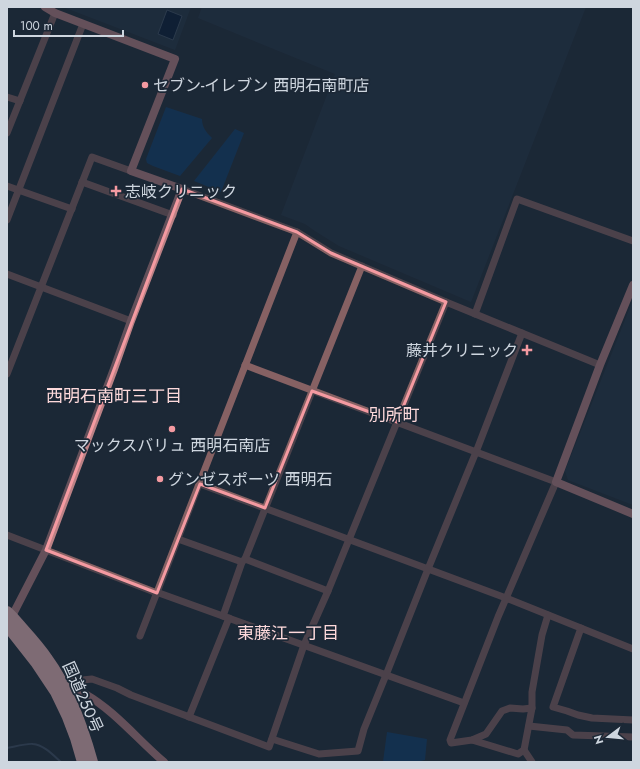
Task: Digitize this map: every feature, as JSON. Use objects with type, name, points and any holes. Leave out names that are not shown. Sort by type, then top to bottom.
[{"type":"highway","name":"国道250号","points":[[8,621],[36,662],[60,690],[72,715],[84,734],[92,762]]},
{"type":"highway","name":"国道250号","points":[[72,715],[76,738],[83,762]]},
{"type":"street","points":[[45,7],[55,13],[175,59],[131,170]]},
{"type":"street","points":[[7,134],[55,13]]},
{"type":"street","points":[[7,220],[83,24]]},
{"type":"street","points":[[7,97],[20,101]]},
{"type":"street","points":[[7,374],[10,359],[41,287],[92,156],[297,232],[331,253],[600,366]]},
{"type":"street","points":[[82,182],[173,215]]},
{"type":"street","points":[[7,186],[72,209]]},
{"type":"street","points":[[8,621],[46,550],[182,189]]},
{"type":"street","points":[[476,314],[517,199],[633,241]]},
{"type":"street","points":[[140,636],[297,232]]},
{"type":"street","points":[[189,717],[226,617],[243,560],[362,266]]},
{"type":"street","points":[[7,274],[131,321]]},
{"type":"street","points":[[532,708],[523,710],[510,708],[502,711],[486,734],[472,740],[451,743],[450,740],[464,703],[506,598],[556,482],[600,366],[633,285]]},
{"type":"street","points":[[60,690],[73,681],[92,679],[269,747],[304,645],[328,591],[446,302]]},
{"type":"street","points":[[272,739],[319,754],[358,750],[364,729],[476,452],[522,333]]},
{"type":"street","points":[[245,365],[556,482],[633,514]]},
{"type":"street","points":[[200,484],[506,598],[633,649]]},
{"type":"street","points":[[7,535],[157,593],[464,703]]},
{"type":"street","points":[[178,539],[243,560],[328,591]]},
{"type":"street","points":[[472,740],[518,754],[524,750],[532,708],[532,692],[542,635],[548,615]]},
{"type":"street","points":[[581,628],[553,707],[592,718],[633,720]]},
{"type":"street","points":[[60,690],[83,693],[95,700],[164,762]]},
{"type":"street","points":[[529,726],[568,730],[573,735],[633,737]]},
{"type":"street","points":[[524,750],[532,762]]},
{"type":"highlighted area","points":[[182,189],[297,232],[331,253],[446,302],[397,422],[312,391],[265,508],[200,484],[157,593],[46,550]]},
{"type":"shaded area","points":[[63,7],[191,7],[175,50]]},
{"type":"shaded area","points":[[202,7],[586,7],[471,302],[339,246],[305,224],[281,215],[335,74],[198,18]]},
{"type":"shaded area","points":[[167,10],[182,16],[173,40],[158,34]]},
{"type":"shaded area","points":[[166,107],[202,119],[205,129],[212,138],[180,176],[147,163],[146,159]]},
{"type":"shaded area","points":[[235,129],[244,133],[221,192],[194,181]]},
{"type":"shaded area","points":[[633,300],[633,505],[568,480],[565,471]]},
{"type":"shaded area","points":[[387,732],[427,739],[425,760],[415,762],[383,762]]},
{"type":"waterway","points":[[7,748],[28,744],[41,746],[61,762]]},
{"type":"place","name":"セブン-イレブン 西明石南町店","points":[[145,85]]},
{"type":"place","name":"志岐クリニック","points":[[116,191]]},
{"type":"place","name":"藤井クリニック","points":[[527,350]]},
{"type":"place","name":"マックスバリュ 西明石南店","points":[[172,429]]},
{"type":"place","name":"グンゼスポーツ 西明石","points":[[160,479]]},
{"type":"district","name":"西明石南町三丁目","points":[[114,396]]},
{"type":"district","name":"別所町","points":[[394,415]]},
{"type":"district","name":"東藤江一丁目","points":[[288,633]]}]
